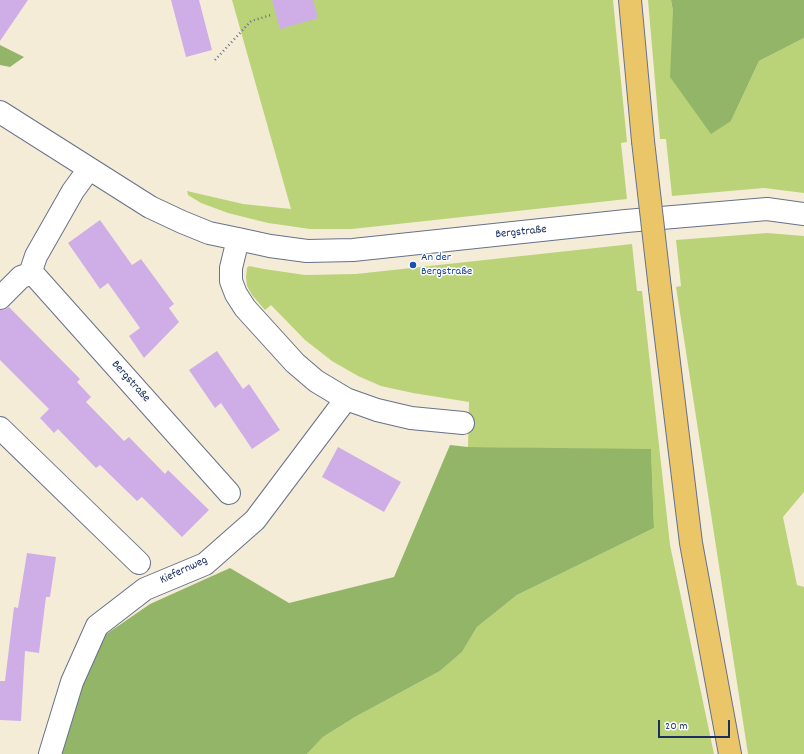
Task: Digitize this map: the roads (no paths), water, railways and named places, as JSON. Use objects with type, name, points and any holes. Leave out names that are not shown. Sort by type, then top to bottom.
[{"type":"main road","points":[[630,0],[643,141],[691,543],[730,754]]},
{"type":"street","name":"Bergstraße","points":[[0,112],[150,207],[182,222],[209,233],[270,246],[307,251],[353,250],[626,221],[767,209],[804,214]]},
{"type":"street","points":[[0,298],[21,277],[30,274],[36,256],[73,191],[89,169]]},
{"type":"street","points":[[238,239],[231,268],[232,281],[236,294],[245,308],[294,362],[316,381],[346,399],[377,410],[411,418],[463,423]]},
{"type":"street","name":"Bergstraße","points":[[30,274],[36,277],[229,493]]},
{"type":"street","name":"Kiefernweg","points":[[50,754],[72,682],[97,626],[145,589],[205,564],[255,520],[346,399]]},
{"type":"street","points":[[0,428],[139,563]]},
{"type":"place","name":"An der Bergstraße","points":[[413,265]]}]
